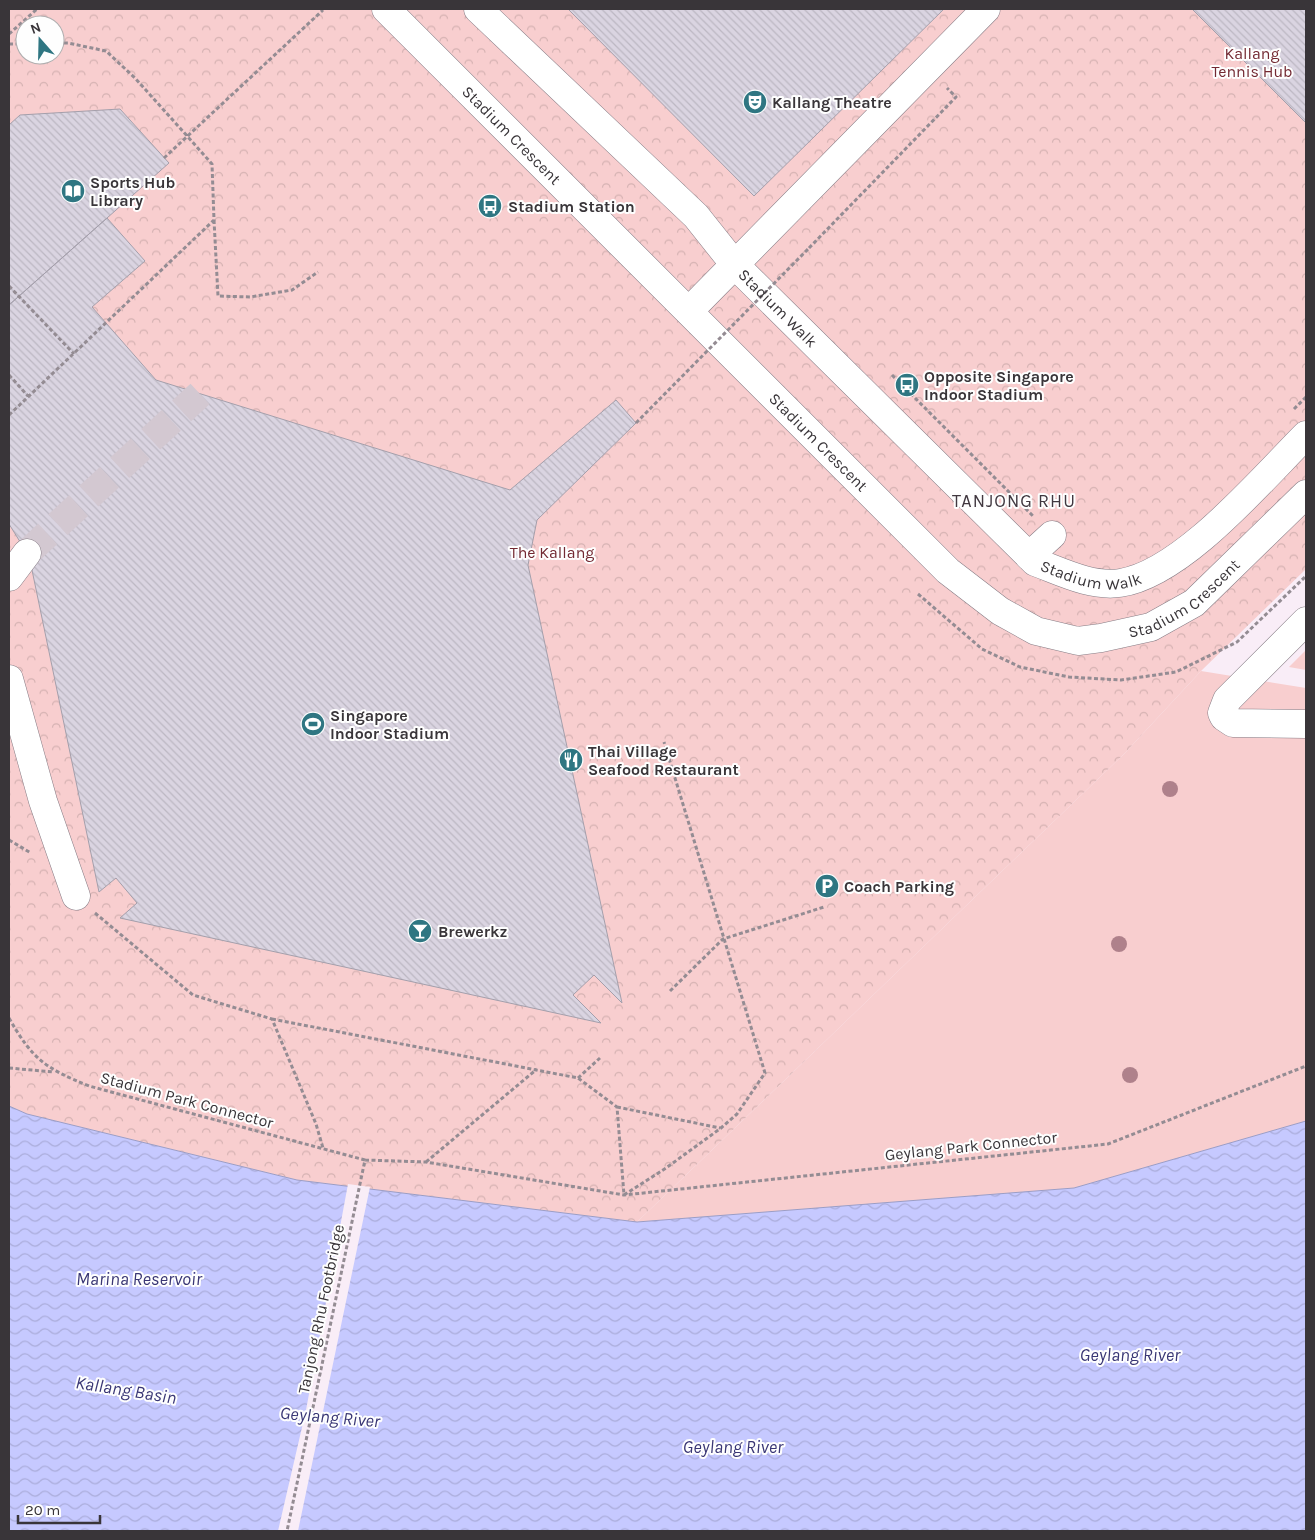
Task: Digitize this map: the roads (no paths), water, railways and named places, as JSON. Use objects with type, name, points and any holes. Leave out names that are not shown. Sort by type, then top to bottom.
[{"type":"street","name":"Stadium Crescent","points":[[386,9],[948,571],[1000,611],[1036,630],[1078,641],[1151,627],[1194,603],[1306,494]]},
{"type":"street","name":"Stadium Walk","points":[[478,9],[696,216],[735,264],[1036,562],[1081,580],[1119,583],[1149,575],[1181,555],[1216,524],[1306,435]]},
{"type":"street","name":"Stadium Walk","points":[[689,311],[986,9]]},
{"type":"street","points":[[1029,556],[1052,535]]},
{"type":"street","points":[[9,577],[27,553]]},
{"type":"street","points":[[1306,621],[1227,700],[1222,713],[1228,721],[1233,722],[1306,724]]},
{"type":"street","points":[[9,679],[43,801],[76,896]]},
{"type":"water","name":"Geylang River","points":[[9,1106],[27,1114],[297,1180],[637,1222],[1074,1188],[1306,1121],[1306,1531],[9,1531]]},
{"type":"tunnel","points":[[27,553],[200,394]]},
{"type":"place","name":"Kallang Theatre","points":[[755,102]]},
{"type":"place","name":"Sports Hub Library","points":[[73,191]]},
{"type":"place","name":"Stadium Station","points":[[490,206]]},
{"type":"place","name":"Opposite Singapore Indoor Stadium","points":[[907,385]]},
{"type":"place","name":"Singapore Indoor Stadium","points":[[313,724]]},
{"type":"place","name":"Thai Village Seafood Restaurant","points":[[571,760]]},
{"type":"place","name":"Coach Parking","points":[[827,886]]},
{"type":"place","name":"Brewerkz","points":[[420,931]]},
{"type":"district","name":"TANJONG RHU","points":[[1014,501]]},
{"type":"park label","name":"Kallang Tennis Hub","points":[[1252,62]]},
{"type":"park label","name":"The Kallang","points":[[552,552]]},
{"type":"water label","name":"Marina Reservoir","points":[[139,1279]]},
{"type":"water label","name":"Kallang Basin","points":[[126,1390]]}]
